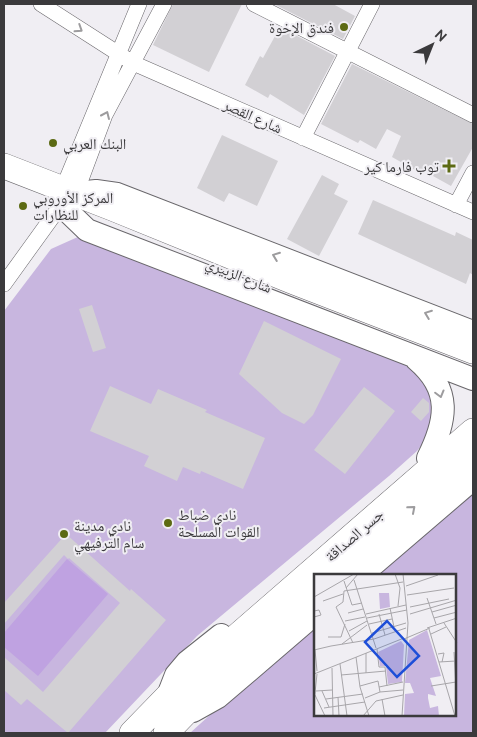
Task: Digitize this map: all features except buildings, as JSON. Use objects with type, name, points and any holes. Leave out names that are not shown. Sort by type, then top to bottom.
[{"type":"main road","name":"شارع الزبيري","points":[[5,170],[473,367]]},
{"type":"main road","points":[[473,332],[117,194],[96,191],[67,196],[87,230],[473,379]]},
{"type":"main road","name":"شارع الزبيري","points":[[67,196],[473,351]]},
{"type":"main road","points":[[412,356],[426,367],[436,382],[442,400],[443,417],[439,435],[428,458]]},
{"type":"main road","points":[[167,697],[176,675],[187,662],[428,458],[473,417]]},
{"type":"main road","name":"جسر الصداقة","points":[[318,574],[473,431]]},
{"type":"main road","name":"جسر الصداقة","points":[[338,574],[473,456]]},
{"type":"main road","points":[[362,574],[473,479]]},
{"type":"main road","name":"جسر الصداقة","points":[[218,666],[314,578]]},
{"type":"main road","points":[[132,733],[167,697],[218,666],[314,595]]},
{"type":"main road","points":[[184,716],[207,705],[218,697],[314,615]]},
{"type":"main road","points":[[166,733],[184,716],[218,666]]},
{"type":"street","name":"شارع القصر","points":[[41,4],[133,63],[473,212]]},
{"type":"street","points":[[67,196],[118,54],[139,4]]},
{"type":"street","points":[[4,284],[67,196],[106,115],[164,4]]},
{"type":"street","points":[[254,4],[473,115]]},
{"type":"street","points":[[303,138],[372,4]]},
{"type":"street","points":[[456,205],[473,174]]},
{"type":"shaded area","name":"نادي ضباط القوات المسلحة","points":[[80,236],[423,372],[435,390],[434,429],[417,451],[389,476],[197,636],[105,733],[4,733],[4,311],[51,249]]},
{"type":"shaded area","points":[[473,488],[473,733],[190,733],[314,621],[314,717],[457,717],[457,574],[368,574]]},
{"type":"shaded area","points":[[67,559],[108,594],[38,676],[4,647],[4,633]]},
{"type":"place","name":"فندق الإخوة","points":[[344,27]]},
{"type":"place","name":"البنك العربي","points":[[53,143]]},
{"type":"place","name":"توب فارما كير","points":[[449,166]]},
{"type":"place","name":"المركز الأوروبي للنظارات","points":[[23,206]]},
{"type":"place","name":"نادي ضباط القوات المسلحة","points":[[168,523]]},
{"type":"place","name":"نادي مدينة سام الترفيهي","points":[[64,534]]}]
